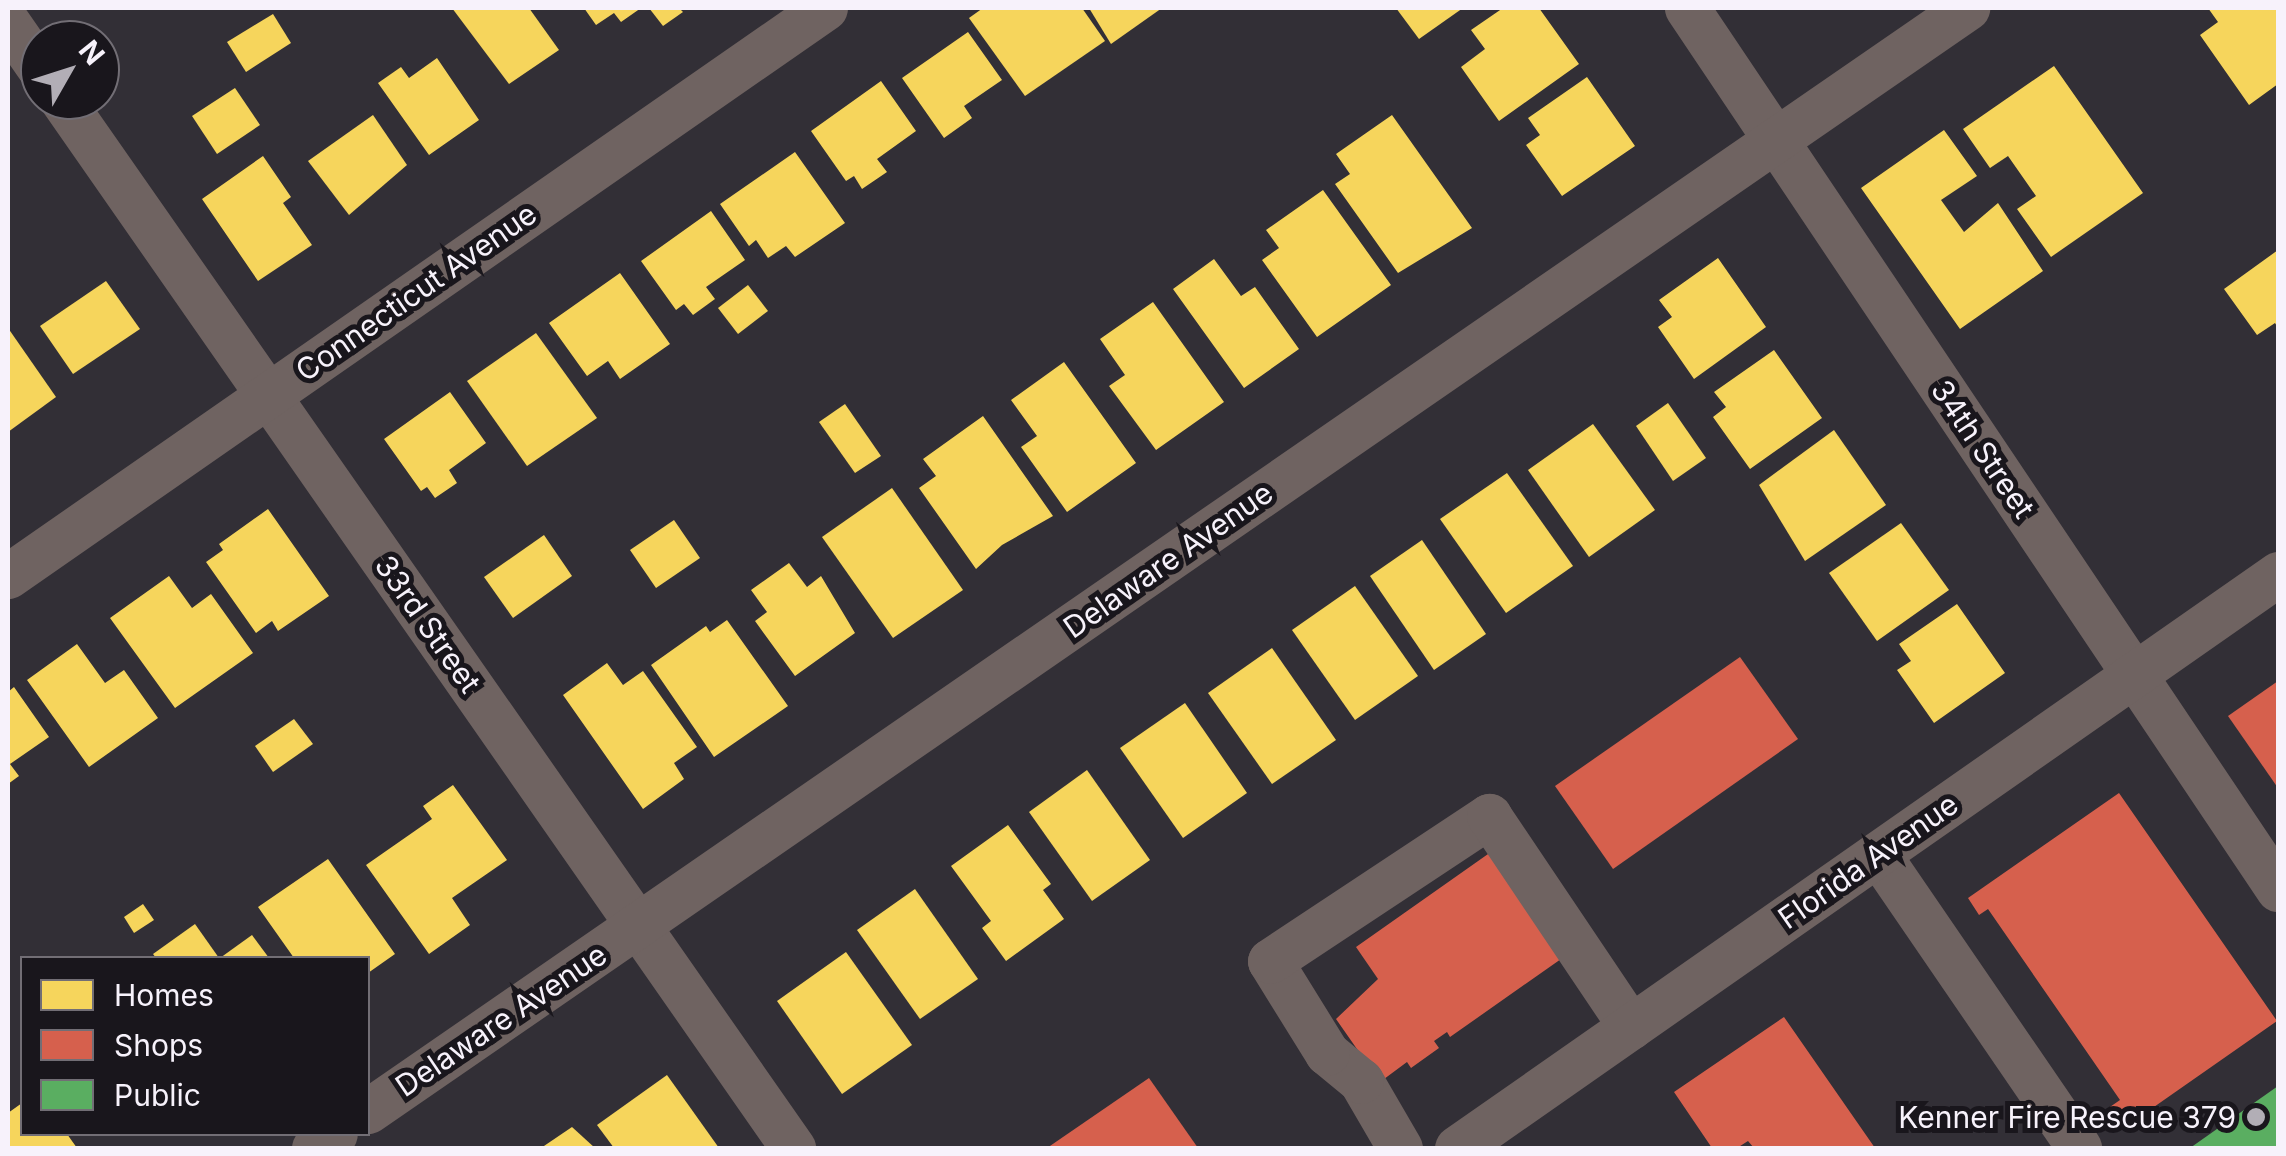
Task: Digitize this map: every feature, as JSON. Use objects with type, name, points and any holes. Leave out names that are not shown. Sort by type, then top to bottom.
[{"type":"street","name":"Connecticut Avenue","points":[[8,576],[824,8]]},
{"type":"street","name":"34th Street","points":[[1688,8],[2278,889]]},
{"type":"street","name":"Delaware Avenue","points":[[370,1111],[1967,8]]},
{"type":"street","name":"33rd Street","points":[[76,120],[793,1148]]},
{"type":"street","name":"Florida Avenue","points":[[1456,1148],[2278,574]]},
{"type":"street","points":[[1400,1148],[1361,1081],[1327,1054],[1270,962],[1489,816],[1631,1027]]},
{"type":"street","points":[[1878,854],[2079,1148]]},
{"type":"building: Homes","points":[[452,8],[529,8],[559,50],[509,84]]},
{"type":"building: Homes","points":[[584,8],[641,8],[621,22],[614,13],[596,25]]},
{"type":"building: Homes","points":[[649,8],[679,8],[683,12],[663,26]]},
{"type":"building: Homes","points":[[983,8],[1082,8],[1105,41],[1025,96],[969,18]]},
{"type":"building: Homes","points":[[1089,8],[1162,8],[1111,44]]},
{"type":"building: Homes","points":[[1396,8],[1463,8],[1419,39]]},
{"type":"building: Homes","points":[[1503,8],[1539,8],[1579,64],[1499,121],[1461,67],[1485,49],[1471,30]]},
{"type":"building: Homes","points":[[2208,8],[2278,8],[2278,84],[2249,105],[2200,35],[2218,22]]},
{"type":"building: Homes","points":[[273,14],[291,43],[246,72],[227,42]]},
{"type":"building: Homes","points":[[968,32],[1002,80],[964,106],[972,118],[944,138],[902,78]]},
{"type":"building: Homes","points":[[437,58],[479,120],[429,155],[378,83],[401,67],[409,78]]},
{"type":"building: Homes","points":[[2054,66],[2143,193],[2051,257],[2017,209],[2036,196],[2008,156],[1990,168],[1963,129]]},
{"type":"building: Homes","points":[[1587,77],[1635,146],[1562,196],[1526,145],[1540,135],[1528,118]]},
{"type":"building: Homes","points":[[881,81],[916,131],[877,159],[887,172],[862,189],[854,176],[846,181],[811,131]]},
{"type":"building: Homes","points":[[235,88],[260,125],[217,154],[192,116]]},
{"type":"building: Homes","points":[[373,115],[407,165],[349,215],[308,161]]},
{"type":"building: Homes","points":[[1392,115],[1472,228],[1398,273],[1335,184],[1350,174],[1336,154]]},
{"type":"building: Homes","points":[[1944,130],[1977,176],[1941,200],[1964,232],[1998,203],[2043,271],[1960,329],[1861,188]]},
{"type":"building: Homes","points":[[795,152],[845,223],[795,257],[786,246],[768,258],[756,240],[749,246],[720,204]]},
{"type":"building: Homes","points":[[263,156],[291,197],[283,203],[312,245],[258,281],[202,199]]},
{"type":"building: Homes","points":[[1323,190],[1391,285],[1317,337],[1262,260],[1279,248],[1266,230]]},
{"type":"building: Homes","points":[[711,211],[745,260],[706,287],[715,299],[693,315],[684,304],[676,310],[641,261]]},
{"type":"building: Homes","points":[[2278,250],[2278,328],[2275,323],[2257,335],[2224,289]]},
{"type":"building: Homes","points":[[1718,258],[1766,327],[1694,379],[1658,327],[1672,317],[1659,300]]},
{"type":"building: Homes","points":[[1214,259],[1241,296],[1255,287],[1299,349],[1244,388],[1173,289]]},
{"type":"building: Homes","points":[[620,273],[670,344],[620,379],[608,361],[587,376],[549,323]]},
{"type":"building: Homes","points":[[106,281],[140,329],[73,374],[40,326]]},
{"type":"building: Homes","points":[[748,285],[768,311],[738,334],[718,308]]},
{"type":"building: Homes","points":[[1153,302],[1224,402],[1156,450],[1109,386],[1125,375],[1100,339]]},
{"type":"building: Homes","points":[[8,328],[56,397],[8,432]]},
{"type":"building: Homes","points":[[536,333],[597,418],[527,466],[467,381]]},
{"type":"building: Homes","points":[[1774,350],[1822,418],[1750,469],[1713,417],[1726,407],[1714,392]]},
{"type":"building: Homes","points":[[1064,362],[1136,463],[1067,512],[1021,447],[1037,436],[1011,400]]},
{"type":"building: Homes","points":[[450,392],[486,443],[449,470],[457,483],[435,498],[427,487],[421,491],[384,439]]},
{"type":"building: Homes","points":[[1668,403],[1706,458],[1673,481],[1636,426]]},
{"type":"building: Homes","points":[[845,404],[881,456],[855,473],[819,422]]},
{"type":"building: Homes","points":[[983,416],[1053,516],[1002,545],[976,569],[919,488],[936,476],[923,459]]},
{"type":"building: Homes","points":[[1593,424],[1655,510],[1589,557],[1528,470]]},
{"type":"building: Homes","points":[[1834,430],[1886,505],[1805,561],[1759,485]]},
{"type":"building: Homes","points":[[1507,473],[1573,566],[1506,613],[1440,519]]},
{"type":"building: Homes","points":[[892,488],[963,590],[893,638],[822,537]]},
{"type":"building: Homes","points":[[268,509],[329,596],[278,631],[272,621],[256,633],[206,562],[223,550],[219,544]]},
{"type":"building: Homes","points":[[674,520],[700,558],[656,588],[630,550]]},
{"type":"building: Homes","points":[[1901,523],[1949,590],[1877,641],[1829,573]]},
{"type":"building: Homes","points":[[544,535],[572,576],[513,618],[484,577]]},
{"type":"building: Homes","points":[[1422,540],[1486,634],[1434,670],[1370,576]]},
{"type":"building: Homes","points":[[789,563],[807,587],[821,576],[855,633],[795,676],[755,621],[767,612],[751,590]]},
{"type":"building: Homes","points":[[169,576],[192,608],[211,594],[253,653],[175,708],[110,618]]},
{"type":"building: Homes","points":[[1355,586],[1418,676],[1355,720],[1292,630]]},
{"type":"building: Homes","points":[[1957,604],[2005,673],[1934,723],[1897,670],[1911,661],[1899,644]]},
{"type":"building: Homes","points":[[727,620],[788,706],[714,757],[651,665],[706,626],[710,632]]},
{"type":"building: Homes","points":[[77,644],[105,683],[124,670],[158,718],[89,767],[27,680]]},
{"type":"building: Homes","points":[[1272,648],[1336,740],[1272,784],[1208,693]]},
{"type":"building: Homes","points":[[607,663],[623,685],[643,671],[697,747],[674,763],[684,779],[643,809],[563,695]]},
{"type":"building: Homes","points":[[14,687],[49,737],[10,764],[19,776],[8,784],[8,692]]},
{"type":"building: Homes","points":[[1185,703],[1247,793],[1183,838],[1120,748]]},
{"type":"building: Homes","points":[[294,719],[313,744],[273,772],[255,746]]},
{"type":"building: Homes","points":[[1087,770],[1150,860],[1092,901],[1029,812]]},
{"type":"building: Homes","points":[[453,785],[507,860],[452,898],[470,925],[429,954],[366,865],[432,819],[423,806]]},
{"type":"building: Homes","points":[[1008,825],[1051,884],[1043,890],[1064,919],[1006,961],[982,928],[991,921],[951,866]]},
{"type":"building: Homes","points":[[328,859],[395,954],[370,972],[370,956],[293,956],[258,907]]},
{"type":"building: Homes","points":[[915,889],[978,979],[920,1019],[857,930]]},
{"type":"building: Homes","points":[[143,904],[154,920],[134,933],[124,917]]},
{"type":"building: Homes","points":[[195,924],[218,956],[154,956]]},
{"type":"building: Homes","points":[[252,935],[268,956],[223,956]]},
{"type":"building: Homes","points":[[846,952],[912,1045],[842,1094],[777,1001]]},
{"type":"building: Homes","points":[[667,1075],[719,1148],[614,1148],[597,1125]]},
{"type":"building: Homes","points":[[20,1104],[20,1136],[68,1136],[77,1148],[8,1148],[8,1113]]},
{"type":"building: Homes","points":[[572,1127],[595,1148],[541,1148]]},
{"type":"building: Shops","points":[[1740,657],[1798,739],[1613,869],[1555,786]]},
{"type":"building: Shops","points":[[2278,681],[2278,788],[2228,716]]},
{"type":"building: Shops","points":[[2119,793],[2277,1021],[2121,1130],[2107,1109],[2120,1100],[1988,909],[1979,915],[1968,898]]},
{"type":"building: Shops","points":[[1498,847],[1571,952],[1450,1037],[1447,1032],[1434,1041],[1439,1048],[1411,1068],[1407,1062],[1380,1082],[1336,1019],[1378,979],[1356,947]]},
{"type":"building: Shops","points":[[1784,1017],[1875,1148],[1754,1148],[1748,1141],[1737,1148],[1712,1148],[1674,1092]]},
{"type":"building: Shops","points":[[1149,1078],[1198,1148],[1047,1148]]},
{"type":"building: Public","name":"Kenner Fire Rescue 379","points":[[2278,1086],[2278,1148],[2190,1148]]},
{"type":"place","name":"Kenner Fire Rescue 379","points":[[2256,1117]]}]
